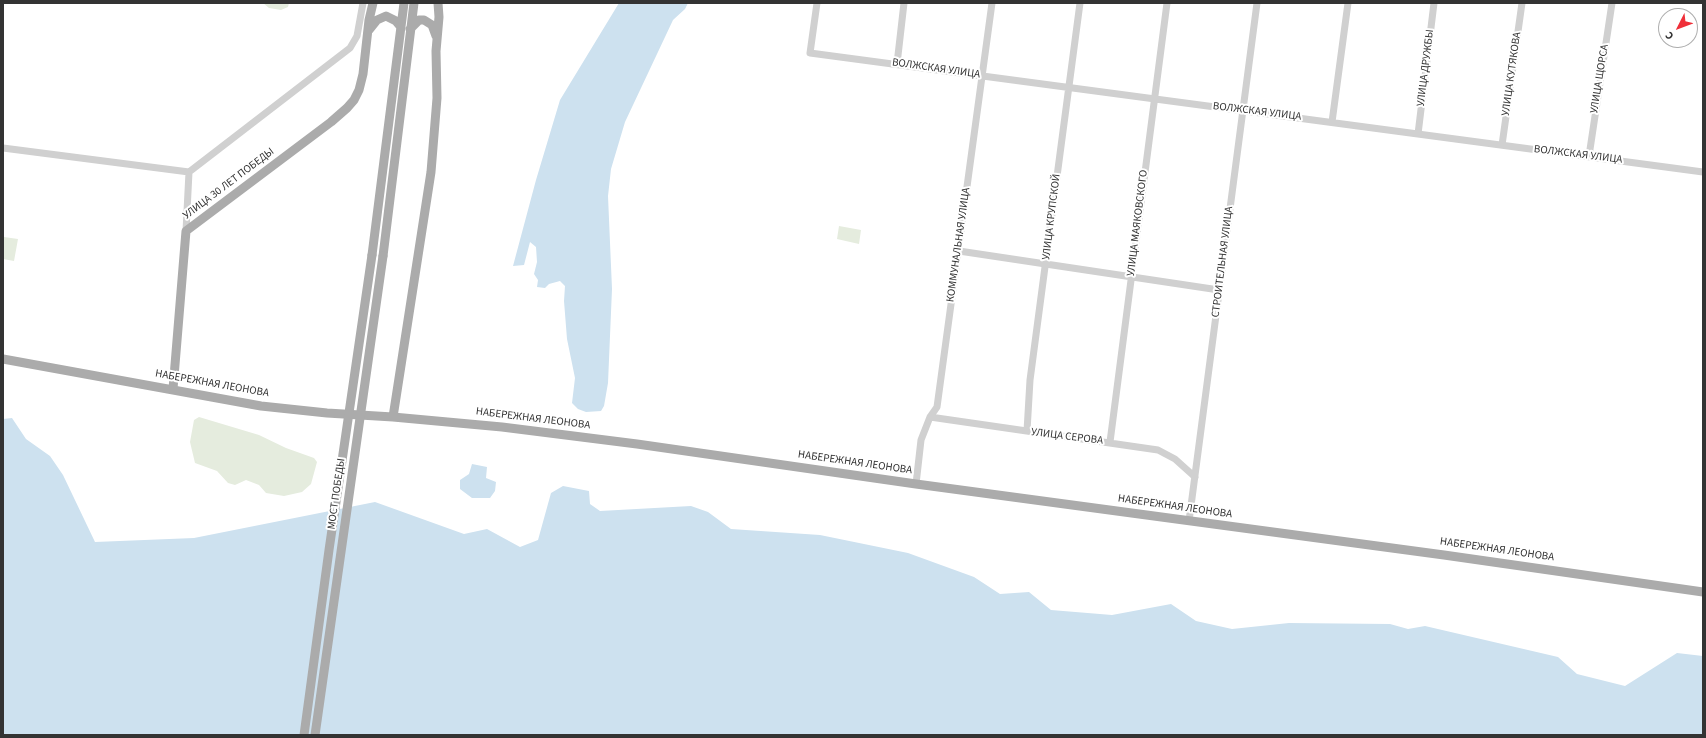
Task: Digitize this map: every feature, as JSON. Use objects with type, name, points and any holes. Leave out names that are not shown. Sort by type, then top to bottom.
[{"type":"main road","name":"УЛИЦА 30 ЛЕТ ПОБЕДЫ","points":[[173,389],[186,231],[347,108],[354,100],[359,90],[363,74],[369,20],[373,3]]},
{"type":"main road","points":[[304,735],[372,255],[404,3]]},
{"type":"main road","points":[[410,29],[414,3]]},
{"type":"main road","points":[[393,417],[431,172],[438,98],[438,3]]},
{"type":"main road","points":[[368,32],[376,20],[386,16],[396,21],[401,27]]},
{"type":"main road","points":[[410,29],[419,20],[424,20],[432,25],[437,40]]},
{"type":"main road","name":"МОСТ ПОБЕДЫ","points":[[315,735],[383,256],[410,29]]},
{"type":"main road","name":"НАБЕРЕЖНАЯ ЛЕОНОВА","points":[[3,360],[173,389],[261,406],[327,413],[393,417],[502,427],[637,444],[916,484],[1444,555],[1703,592]]},
{"type":"street","points":[[3,148],[189,172],[350,48],[357,36],[363,3]]},
{"type":"street","name":"ВОЛЖСКАЯ УЛИЦА","points":[[817,3],[810,53],[1703,172]]},
{"type":"street","points":[[897,64],[904,3]]},
{"type":"street","name":"КОММУНАЛЬНАЯ УЛИЦА","points":[[916,484],[921,440],[930,418],[937,407],[992,3]]},
{"type":"street","name":"УЛИЦА КРУПСКОЙ","points":[[1027,432],[1030,380],[1080,3]]},
{"type":"street","name":"УЛИЦА МАЯКОВСКОГО","points":[[1110,442],[1153,99],[1167,3]]},
{"type":"street","name":"СТРОИТЕЛЬНАЯ УЛИЦА","points":[[1190,521],[1218,290],[1257,3]]},
{"type":"street","points":[[1332,122],[1348,3]]},
{"type":"street","name":"УЛИЦА ДРУЖБЫ","points":[[1418,134],[1434,3]]},
{"type":"street","name":"УЛИЦА КУТЯКОВА","points":[[1502,145],[1522,3]]},
{"type":"street","name":"УЛИЦА ЩОРСА","points":[[1589,156],[1612,3]]},
{"type":"street","points":[[186,231],[189,172]]},
{"type":"street","points":[[959,251],[1218,290]]},
{"type":"street","name":"УЛИЦА СЕРОВА","points":[[930,418],[1110,442],[1158,450],[1175,460],[1195,477]]},
{"type":"shaded area","points":[[263,3],[289,3],[288,7],[281,10],[269,8]]},
{"type":"shaded area","points":[[839,226],[861,230],[859,244],[837,239]]},
{"type":"shaded area","points":[[4,237],[18,239],[14,261],[3,259]]},
{"type":"shaded area","points":[[199,417],[259,435],[286,448],[314,458],[317,462],[311,484],[302,492],[284,496],[266,493],[259,485],[246,480],[235,485],[228,483],[217,471],[195,463],[190,442],[194,420]]},
{"type":"water","points":[[619,3],[688,3],[685,9],[673,20],[625,122],[611,169],[608,196],[612,289],[608,383],[604,406],[601,411],[586,412],[578,409],[572,403],[575,378],[567,339],[564,301],[565,286],[560,281],[549,284],[545,288],[537,287],[538,280],[534,274],[537,262],[536,247],[530,242],[524,265],[513,266],[536,180],[560,100]]},
{"type":"water","points":[[12,418],[26,439],[50,456],[63,475],[95,542],[194,538],[375,502],[464,534],[487,529],[520,547],[538,540],[551,493],[563,486],[589,491],[590,504],[600,511],[691,506],[708,512],[731,529],[820,535],[908,553],[974,577],[1000,594],[1029,592],[1051,610],[1112,615],[1171,604],[1196,621],[1232,629],[1289,623],[1390,624],[1408,629],[1425,626],[1558,657],[1577,674],[1625,686],[1677,653],[1703,656],[1703,735],[3,735],[3,419]]},
{"type":"water","points":[[472,464],[487,467],[486,478],[496,482],[495,491],[490,498],[472,498],[460,489],[460,480],[469,474]]}]
